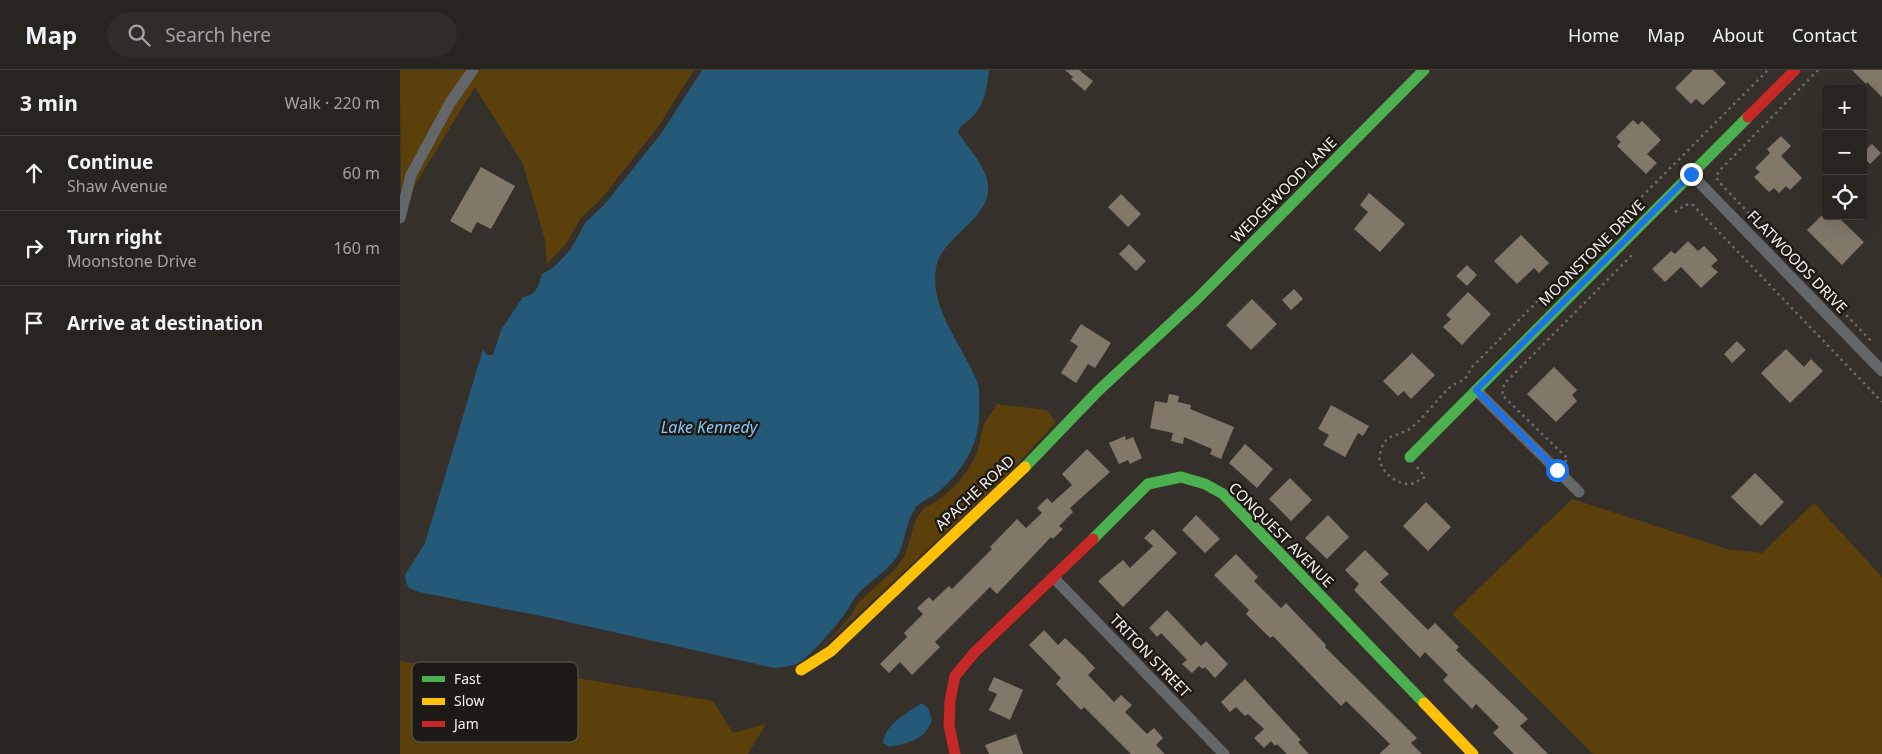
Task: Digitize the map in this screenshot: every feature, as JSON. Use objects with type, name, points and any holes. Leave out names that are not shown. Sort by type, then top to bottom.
[{"type":"street","points":[[400,218],[411,175],[450,103],[473,70]]},
{"type":"street","name":"WEDGEWOOD LANE","points":[[1164,330],[1424,70]]},
{"type":"street","name":"MOONSTONE DRIVE","points":[[1410,457],[1795,70]]},
{"type":"street","name":"FLATWOODS DRIVE","points":[[1691,174],[1882,371]]},
{"type":"street","name":"APACHE ROAD","points":[[801,670],[831,651],[1018,473],[1098,391],[1164,330]]},
{"type":"street","points":[[1476,390],[1579,492]]},
{"type":"street","name":"CONQUEST AVENUE","points":[[955,754],[949,724],[950,701],[955,676],[974,652],[1054,578],[1148,484],[1181,477],[1206,484],[1222,494],[1472,754]]},
{"type":"street","name":"TRITON STREET","points":[[1054,578],[1224,754]]},
{"type":"path","points":[[1410,457],[1424,477],[1410,485],[1399,482],[1387,475],[1379,457],[1386,440],[1394,434],[1408,430],[1451,386],[1464,381],[1471,368],[1768,70]]},
{"type":"path","points":[[1818,70],[1718,171],[1716,177],[1875,345]]},
{"type":"path","points":[[1670,217],[1676,210],[1692,204],[1882,402]]},
{"type":"path","points":[[1557,470],[1568,460],[1502,395],[1501,390],[1504,384],[1635,252]]},
{"type":"shaded area","points":[[400,70],[694,70],[658,127],[601,199],[580,219],[566,244],[547,264],[545,240],[523,164],[475,87],[401,207]]},
{"type":"shaded area","points":[[997,404],[1047,410],[1056,422],[1009,473],[821,649],[851,616],[858,603],[897,567],[905,555],[916,519],[924,508],[940,499],[957,484],[967,471],[977,453],[984,424]]},
{"type":"shaded area","points":[[1572,499],[1727,549],[1762,553],[1814,503],[1882,577],[1882,754],[1593,754],[1452,614]]},
{"type":"shaded area","points":[[400,661],[412,663],[412,742],[578,742],[578,678],[713,701],[733,733],[766,724],[748,754],[400,754]]},
{"type":"water","name":"Lake Kennedy","points":[[702,70],[989,70],[986,89],[979,108],[962,125],[958,132],[977,159],[986,176],[988,190],[985,203],[978,214],[940,256],[936,268],[935,284],[943,314],[978,384],[979,415],[976,437],[967,458],[954,476],[938,492],[916,507],[910,518],[895,560],[859,593],[837,624],[811,653],[797,664],[791,666],[774,668],[546,617],[419,592],[409,588],[406,583],[405,575],[425,543],[483,349],[487,355],[493,355],[501,330],[523,297],[534,292],[542,274],[554,267],[571,249],[585,223],[605,204],[663,131]]},
{"type":"water","points":[[922,703],[928,708],[932,720],[925,732],[916,740],[904,744],[890,747],[883,743],[892,725]]},
{"type":"building","points":[[1065,70],[1079,70],[1093,81],[1085,91],[1071,79],[1073,77]]},
{"type":"building","points":[[1693,70],[1713,70],[1726,83],[1703,105],[1696,99],[1691,104],[1675,88]]},
{"type":"building","points":[[1852,70],[1882,70],[1882,97],[1867,82],[1866,84]]},
{"type":"building","points":[[1633,120],[1638,125],[1642,121],[1661,140],[1647,154],[1657,163],[1646,174],[1617,146],[1621,142],[1616,137]]},
{"type":"building","points":[[1781,136],[1791,146],[1781,156],[1802,178],[1790,190],[1786,186],[1779,193],[1774,188],[1769,192],[1754,177],[1760,172],[1755,168],[1770,153],[1767,149]]},
{"type":"building","points":[[1872,144],[1881,153],[1870,164],[1867,161],[1867,148]]},
{"type":"building","points":[[481,167],[515,186],[491,229],[477,222],[471,233],[450,221]]},
{"type":"building","points":[[1369,193],[1405,224],[1380,252],[1354,229],[1368,212],[1360,205]]},
{"type":"building","points":[[1121,194],[1141,214],[1128,227],[1108,207]]},
{"type":"building","points":[[1821,216],[1822,220],[1841,220],[1864,242],[1842,265],[1807,230]]},
{"type":"building","points":[[1521,235],[1549,263],[1539,273],[1534,268],[1517,284],[1494,261]]},
{"type":"building","points":[[1688,241],[1698,251],[1704,246],[1718,260],[1711,266],[1718,272],[1701,288],[1681,267],[1665,282],[1652,269],[1671,251],[1675,254]]},
{"type":"building","points":[[1129,244],[1146,261],[1136,271],[1119,254]]},
{"type":"building","points":[[1467,265],[1477,275],[1467,286],[1456,276]]},
{"type":"building","points":[[1294,289],[1303,299],[1291,310],[1282,300]]},
{"type":"building","points":[[1468,292],[1491,314],[1462,345],[1443,327],[1451,319],[1446,315]]},
{"type":"building","points":[[1252,299],[1277,324],[1251,350],[1226,325]]},
{"type":"building","points":[[1081,324],[1111,343],[1095,368],[1088,364],[1076,383],[1061,373],[1078,346],[1070,341]]},
{"type":"building","points":[[1737,341],[1746,350],[1732,363],[1724,354]]},
{"type":"building","points":[[1786,349],[1804,367],[1811,359],[1823,371],[1790,403],[1761,373]]},
{"type":"building","points":[[1412,353],[1435,375],[1411,399],[1404,391],[1398,396],[1383,381]]},
{"type":"building","points":[[1554,367],[1577,390],[1572,395],[1577,401],[1556,422],[1527,394]]},
{"type":"building","points":[[1169,394],[1179,396],[1178,402],[1191,405],[1190,409],[1234,427],[1221,459],[1210,454],[1212,449],[1184,437],[1183,444],[1171,441],[1173,433],[1150,428],[1155,401],[1167,403]]},
{"type":"building","points":[[1331,405],[1369,426],[1363,436],[1358,433],[1345,457],[1323,445],[1329,435],[1318,429]]},
{"type":"building","points":[[1125,436],[1126,440],[1133,437],[1142,458],[1130,464],[1128,460],[1119,464],[1109,443]]},
{"type":"building","points":[[1245,444],[1273,469],[1257,488],[1229,463]]},
{"type":"building","points":[[1087,449],[1110,472],[1070,508],[1073,512],[1059,526],[1063,529],[1053,539],[1051,537],[997,594],[990,587],[935,642],[940,647],[912,675],[900,662],[889,673],[880,664],[907,637],[904,633],[923,614],[917,608],[929,597],[933,601],[949,586],[952,589],[992,549],[990,547],[1017,519],[1026,528],[1042,513],[1037,508],[1047,498],[1052,503],[1072,485],[1062,474]]},
{"type":"building","points":[[1755,473],[1784,502],[1761,526],[1731,497]]},
{"type":"building","points":[[1290,478],[1312,500],[1291,521],[1269,499]]},
{"type":"building","points":[[1426,502],[1451,527],[1428,551],[1403,526]]},
{"type":"building","points":[[1196,515],[1220,539],[1205,553],[1182,530]]},
{"type":"building","points":[[1328,515],[1349,537],[1327,559],[1305,538]]},
{"type":"building","points":[[1153,529],[1177,553],[1123,607],[1098,581],[1123,560],[1130,568],[1153,546],[1144,538]]},
{"type":"building","points":[[1365,550],[1389,574],[1380,582],[1428,630],[1435,623],[1459,647],[1456,650],[1528,719],[1520,726],[1548,754],[1514,754],[1493,733],[1499,727],[1476,704],[1472,709],[1443,680],[1448,675],[1425,652],[1420,658],[1354,590],[1359,584],[1345,570]]},
{"type":"building","points":[[1236,554],[1258,577],[1254,581],[1281,608],[1286,603],[1326,645],[1325,647],[1417,738],[1411,743],[1422,754],[1379,754],[1390,744],[1346,701],[1341,706],[1273,636],[1270,638],[1246,614],[1249,610],[1214,575]]},
{"type":"building","points":[[1167,610],[1201,646],[1206,641],[1228,664],[1215,678],[1205,667],[1203,669],[1199,666],[1192,673],[1182,664],[1187,660],[1161,633],[1157,637],[1149,628]]},
{"type":"building","points":[[1044,630],[1058,645],[1065,638],[1084,656],[1095,668],[1088,675],[1114,702],[1121,695],[1132,705],[1125,712],[1147,734],[1154,728],[1163,738],[1156,745],[1165,754],[1131,754],[1084,707],[1081,710],[1056,684],[1061,678],[1029,645]]},
{"type":"building","points":[[994,677],[1023,690],[1010,720],[989,710],[997,694],[988,690]]},
{"type":"building","points":[[1245,679],[1301,740],[1298,742],[1309,754],[1287,754],[1271,741],[1264,748],[1254,738],[1264,729],[1248,714],[1245,716],[1236,707],[1230,712],[1221,702]]},
{"type":"building","points":[[1016,734],[1023,754],[989,754],[985,745]]},
{"type":"traffic: fast","points":[[1025,467],[1098,391],[1197,299],[1424,70]]},
{"type":"traffic: fast","points":[[1410,457],[1748,117]]},
{"type":"traffic: fast","points":[[1093,539],[1148,484],[1181,477],[1205,484],[1223,494],[1424,703]]},
{"type":"traffic: slow","points":[[801,670],[831,651],[1025,467]]},
{"type":"traffic: slow","points":[[1424,703],[1473,754]]},
{"type":"traffic: jam","points":[[1748,117],[1795,70]]},
{"type":"traffic: jam","points":[[955,754],[949,725],[950,701],[955,676],[974,653],[1093,539]]},
{"type":"route","points":[[1557,470],[1476,390],[1691,174]]}]
